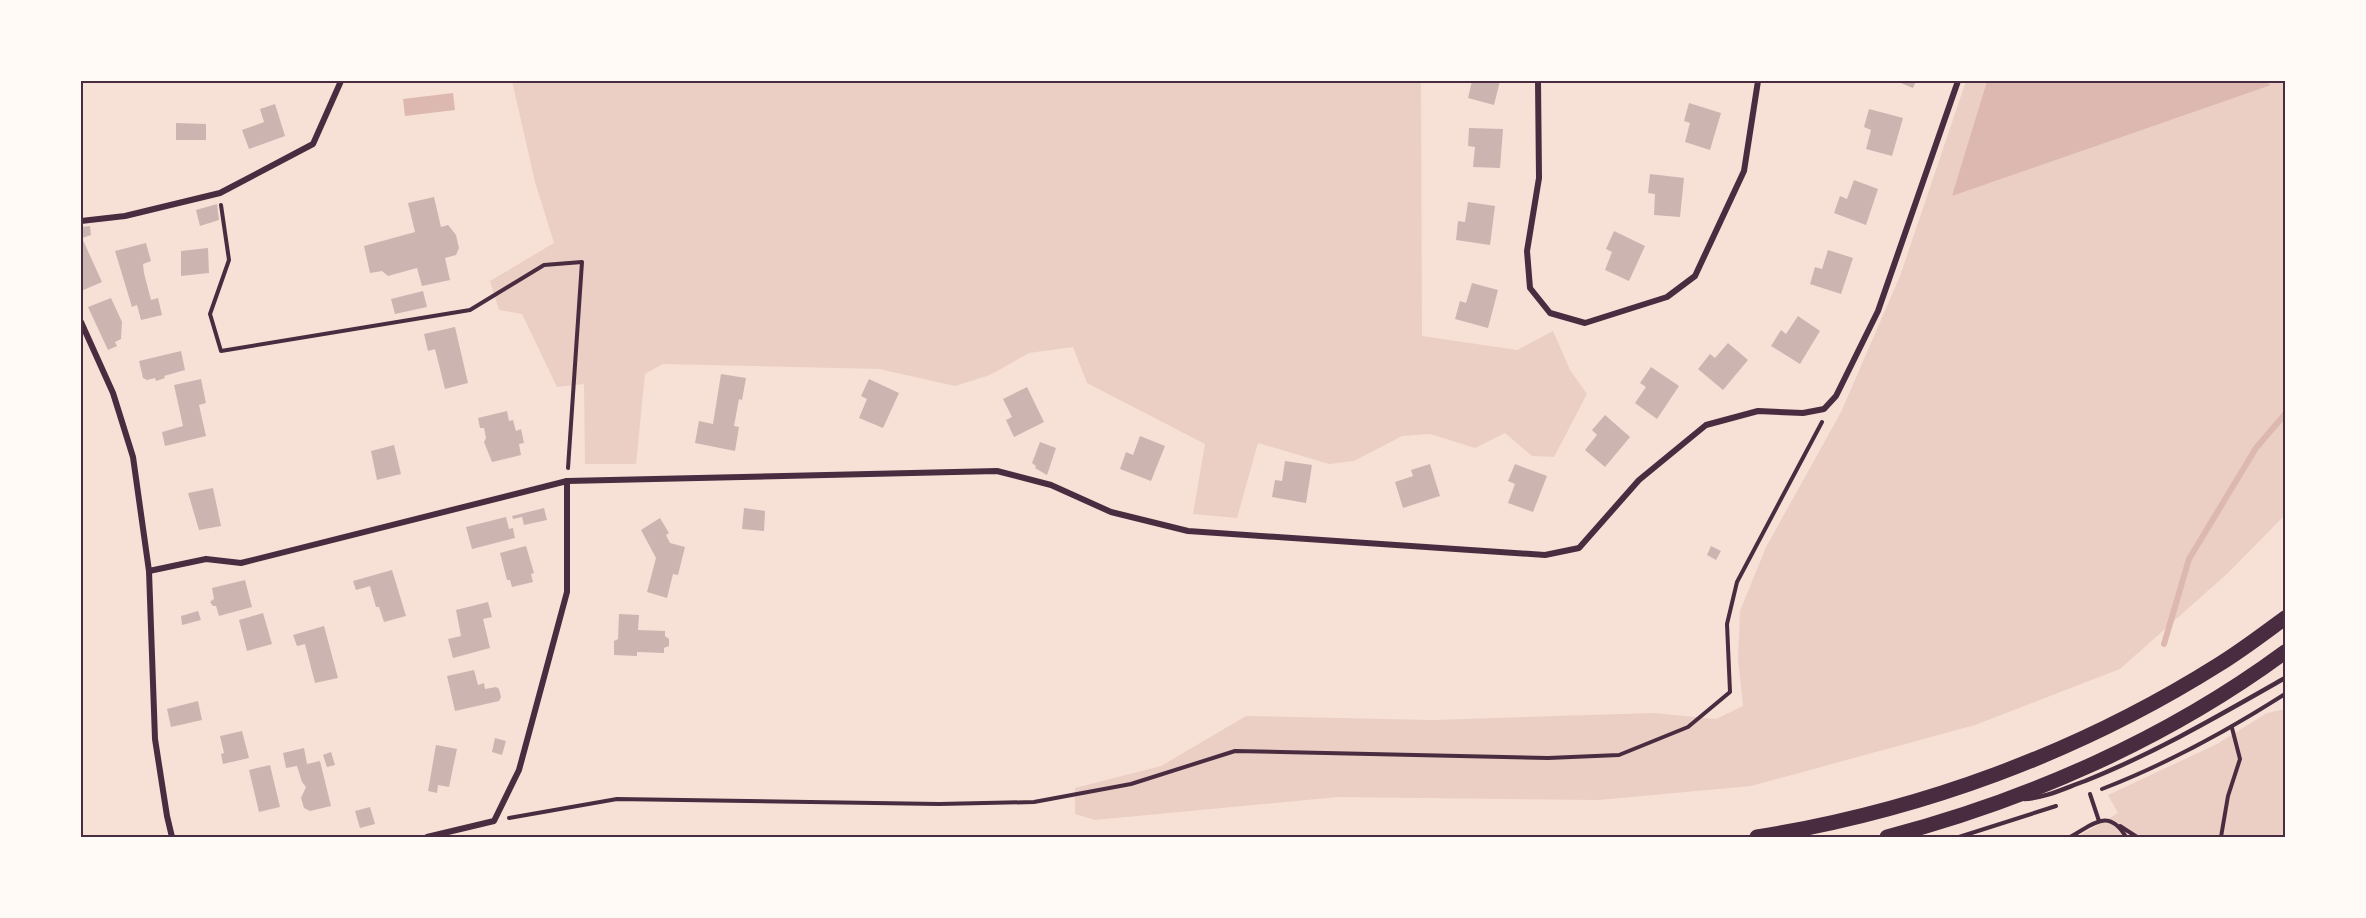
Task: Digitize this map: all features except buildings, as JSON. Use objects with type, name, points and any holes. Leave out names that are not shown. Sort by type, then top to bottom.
[{"type":"main road","points":[[1756,837],[1805,829],[1879,812],[2024,764],[2125,718],[2177,690],[2285,618]]},
{"type":"main road","points":[[1887,837],[1947,820],[2066,776],[2135,743],[2201,707],[2285,652]]},
{"type":"street","points":[[81,221],[125,216],[220,193],[313,144],[341,81]]},
{"type":"street","points":[[1538,81],[1539,178],[1527,251],[1530,288],[1550,313],[1585,323],[1667,297],[1695,276],[1744,171],[1758,81]]},
{"type":"street","points":[[149,571],[206,559],[241,563],[567,481],[997,471],[1051,485],[1112,512],[1188,531],[1545,555],[1579,548],[1639,480],[1706,425],[1758,411],[1803,413],[1824,409],[1836,396],[1878,311],[1958,81]]},
{"type":"street","points":[[81,322],[113,393],[133,457],[149,571],[156,739],[172,837]]},
{"type":"street","points":[[427,837],[494,821],[519,770],[567,592],[567,481]]},
{"type":"lane","points":[[2006,799],[2039,799],[2104,773],[2179,738],[2285,678]]},
{"type":"path","points":[[220,193],[229,260],[210,314],[221,351],[470,310],[544,265],[582,262],[567,481]]},
{"type":"path","points":[[494,821],[617,799],[939,804],[1034,802],[1131,784],[1234,751],[1548,758],[1619,755],[1688,727],[1730,692],[1727,624],[1737,582],[1822,426],[1824,409]]},
{"type":"path","points":[[2222,837],[2228,796],[2240,759],[2232,728]]},
{"type":"path","points":[[2090,794],[2099,821]]},
{"type":"path","points":[[2070,837],[2099,821],[2109,820],[2137,837]]},
{"type":"path","points":[[2119,826],[2126,837]]},
{"type":"shaded area","points":[[512,81],[1421,81],[1422,336],[1517,350],[1553,331],[1570,370],[1587,394],[1554,457],[1532,456],[1505,433],[1475,448],[1430,434],[1402,436],[1354,461],[1329,464],[1258,443],[1237,518],[1193,514],[1205,444],[1087,383],[1073,347],[1029,353],[990,375],[955,386],[879,369],[663,364],[645,374],[636,464],[585,464],[584,384],[557,387],[522,314],[499,310],[490,281],[554,243],[535,182]]},
{"type":"shaded area","points":[[1966,81],[1987,81],[1953,195],[2270,85],[2264,81],[2285,81],[2285,515],[2229,572],[2120,669],[1975,725],[1751,786],[1599,800],[1338,797],[1095,820],[1075,814],[1075,788],[1161,766],[1246,716],[1433,720],[1653,713],[1716,719],[1743,706],[1738,659],[1740,611],[1766,547],[1841,412],[1900,276]]},
{"type":"shaded area","points":[[1987,81],[2264,81],[2271,85],[1952,196]]},
{"type":"shaded area","points":[[453,93],[455,110],[405,116],[403,99]]},
{"type":"shaded area","points":[[2285,709],[2285,837],[2077,837],[2118,813],[2108,795],[2217,744],[2267,713]]},
{"type":"waterway","points":[[2164,644],[2189,559],[2256,448],[2285,414]]}]
